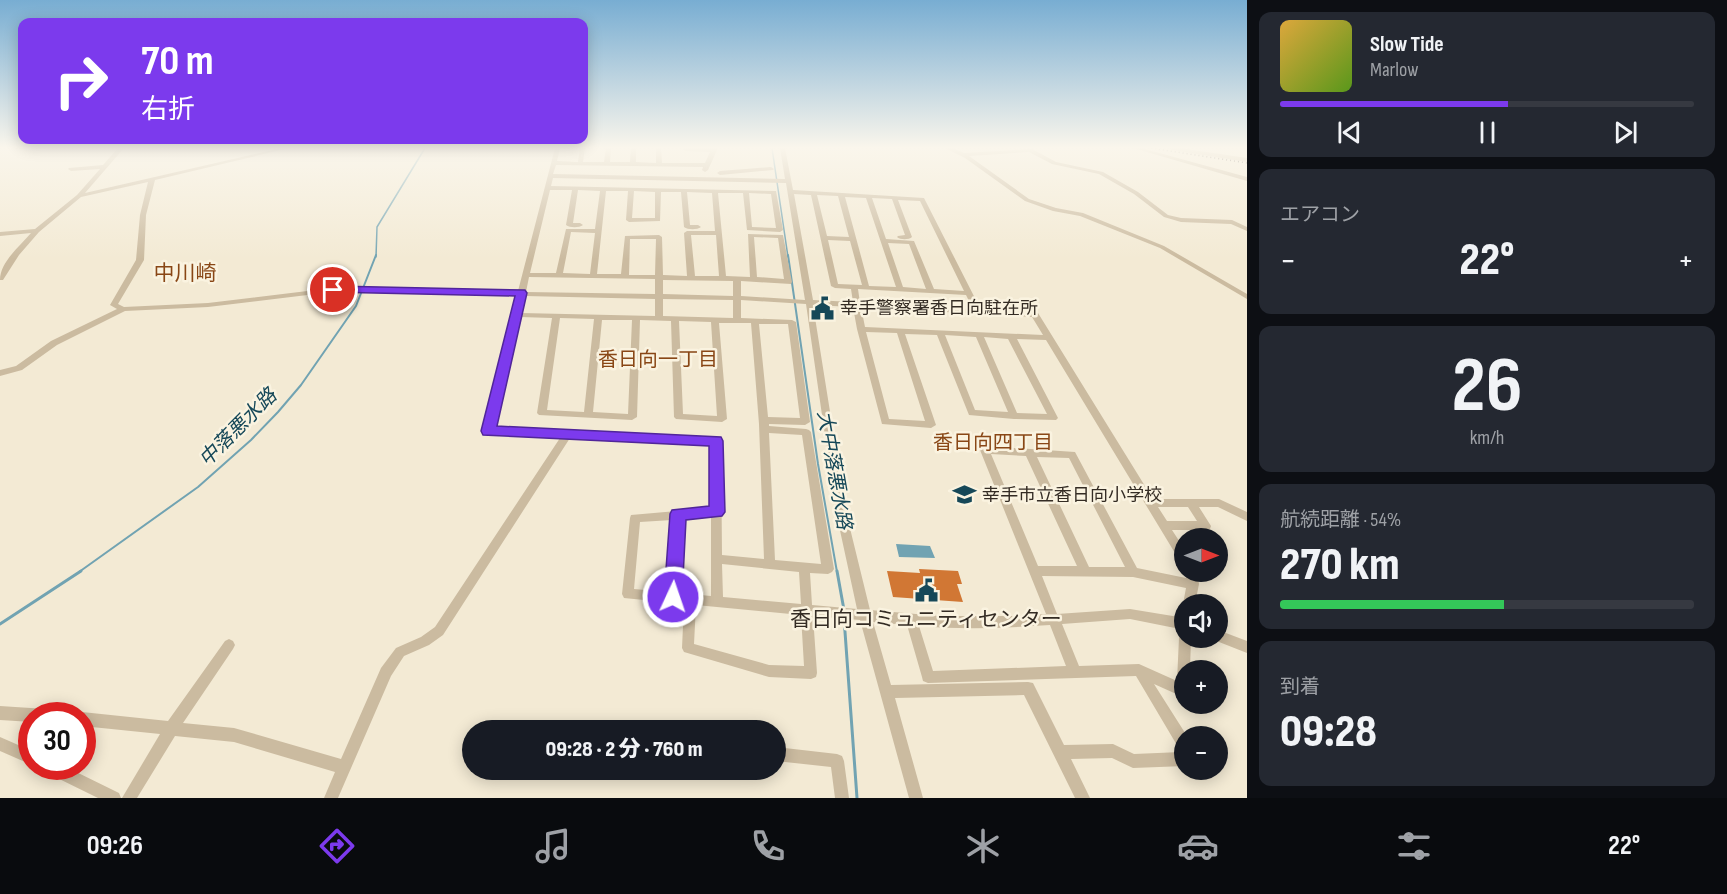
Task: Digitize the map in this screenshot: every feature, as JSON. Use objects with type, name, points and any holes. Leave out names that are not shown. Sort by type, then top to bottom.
[{"type":"street","points":[[0,278],[16,254],[37,231],[79,196],[88,185]]},
{"type":"street","points":[[79,196],[125,185]]},
{"type":"street","points":[[123,309],[114,304],[140,260],[143,214],[150,185]]},
{"type":"street","points":[[645,185],[645,190]]},
{"type":"street","points":[[730,185],[730,191]]},
{"type":"street","points":[[786,185],[791,192],[799,301],[817,348],[841,512],[865,616],[916,798]]},
{"type":"street","points":[[1006,185],[1027,200],[1056,210],[1081,214],[1162,247],[1247,297]]},
{"type":"street","points":[[1122,185],[1166,216],[1181,220],[1232,222],[1247,228]]},
{"type":"street","points":[[717,602],[716,441],[488,431],[547,188],[774,192],[780,230],[749,229],[746,192]]},
{"type":"street","points":[[575,188],[569,225],[598,228]]},
{"type":"street","points":[[593,276],[603,189]]},
{"type":"street","points":[[631,189],[629,220],[658,220],[658,190]]},
{"type":"street","points":[[684,190],[687,227],[719,230]]},
{"type":"street","points":[[716,191],[723,278]]},
{"type":"street","points":[[791,192],[921,199],[978,312]]},
{"type":"street","points":[[814,194],[835,286],[968,293]]},
{"type":"street","points":[[841,195],[866,287]]},
{"type":"street","points":[[868,196],[900,289]]},
{"type":"street","points":[[883,238],[909,237],[894,197]]},
{"type":"street","points":[[559,275],[568,230],[598,228]]},
{"type":"street","points":[[691,277],[687,233],[719,230]]},
{"type":"street","points":[[0,234],[37,231]]},
{"type":"street","points":[[526,275],[691,277],[788,282],[781,236],[750,235],[754,279]]},
{"type":"street","points":[[824,235],[853,236]]},
{"type":"street","points":[[625,276],[627,237],[659,237],[658,318]]},
{"type":"street","points":[[883,238],[912,242],[931,291]]},
{"type":"street","points":[[737,279],[737,320]]},
{"type":"street","points":[[854,287],[859,305],[861,329],[885,422],[931,425],[900,331]]},
{"type":"street","points":[[0,374],[19,368],[54,343],[123,309],[208,305],[333,290],[737,298],[1035,315],[1174,542]]},
{"type":"street","points":[[516,315],[792,322],[805,422],[764,425]]},
{"type":"street","points":[[556,316],[542,413],[632,417],[636,318]]},
{"type":"street","points":[[588,415],[598,317]]},
{"type":"street","points":[[675,319],[679,417],[722,419],[715,319]]},
{"type":"street","points":[[755,320],[764,425],[770,565]]},
{"type":"street","points":[[861,329],[1050,338]]},
{"type":"street","points":[[940,333],[972,413],[1053,418],[1011,336]]},
{"type":"street","points":[[979,334],[1014,416]]},
{"type":"street","points":[[717,559],[828,569],[806,432],[764,425]]},
{"type":"street","points":[[331,798],[386,672],[400,652],[425,641],[439,631],[567,435]]},
{"type":"street","points":[[1075,672],[985,450],[1072,455],[1133,572]]},
{"type":"street","points":[[1030,453],[1085,571]]},
{"type":"street","points":[[1150,503],[1219,503],[1247,517]]},
{"type":"street","points":[[1164,525],[1206,526],[1191,503]]},
{"type":"street","points":[[717,512],[635,518],[628,594],[912,621],[1016,622],[1130,614],[1174,622]]},
{"type":"street","points":[[673,597],[678,514]]},
{"type":"street","points":[[690,599],[688,648],[769,671],[812,674],[804,567]]},
{"type":"street","points":[[1034,570],[1133,572],[1193,584],[1191,594]]},
{"type":"street","points":[[912,621],[928,677],[1139,670],[1183,690],[1185,648]]},
{"type":"street","points":[[1228,640],[1247,647]]},
{"type":"street","points":[[129,798],[171,729],[229,645]]},
{"type":"street","points":[[1139,670],[1174,729]]},
{"type":"street","points":[[886,692],[1028,688],[1083,798]]},
{"type":"street","points":[[0,713],[18,714]]},
{"type":"street","points":[[96,721],[234,735],[344,767]]},
{"type":"street","points":[[0,744],[18,752]]},
{"type":"street","points":[[1060,752],[1113,751],[1132,761],[1174,759]]},
{"type":"street","points":[[786,755],[837,761],[842,798]]},
{"type":"street","points":[[77,780],[114,798]]},
{"type":"water","points":[[896,544],[930,546],[935,558],[899,557]]},
{"type":"building","name":"香日向コミュニティセンター","points":[[919,569],[958,571],[962,584],[957,584],[963,602],[893,597],[887,571],[920,573]]},
{"type":"waterway","name":"中落悪水路","points":[[376,257],[377,227],[402,185]]},
{"type":"waterway","name":"大中落悪水路","points":[[777,185],[788,257]]},
{"type":"waterway","name":"中落悪水路","points":[[79,572],[198,487],[251,440],[278,412],[301,385],[356,306],[376,255]]},
{"type":"waterway","name":"大中落悪水路","points":[[788,255],[818,464],[837,572]]},
{"type":"waterway","name":"中落悪水路","points":[[0,624],[81,571]]},
{"type":"waterway","name":"大中落悪水路","points":[[837,571],[844,610]]},
{"type":"waterway","name":"大中落悪水路","points":[[844,618],[857,798]]},
{"type":"place","name":"幸手警察署香日向駐在所","points":[[822,308]]},
{"type":"place","name":"幸手市立香日向小学校","points":[[964,495]]},
{"type":"place","name":"香日向コミュニティセンター","points":[[926,591]]},
{"type":"district","name":"中川崎","points":[[185,273]]},
{"type":"district","name":"香日向一丁目","points":[[658,360]]},
{"type":"district","name":"香日向四丁目","points":[[993,443]]},
{"type":"route","points":[[333,290],[521,293],[488,431],[716,441],[717,512],[678,514],[673,597]]}]
